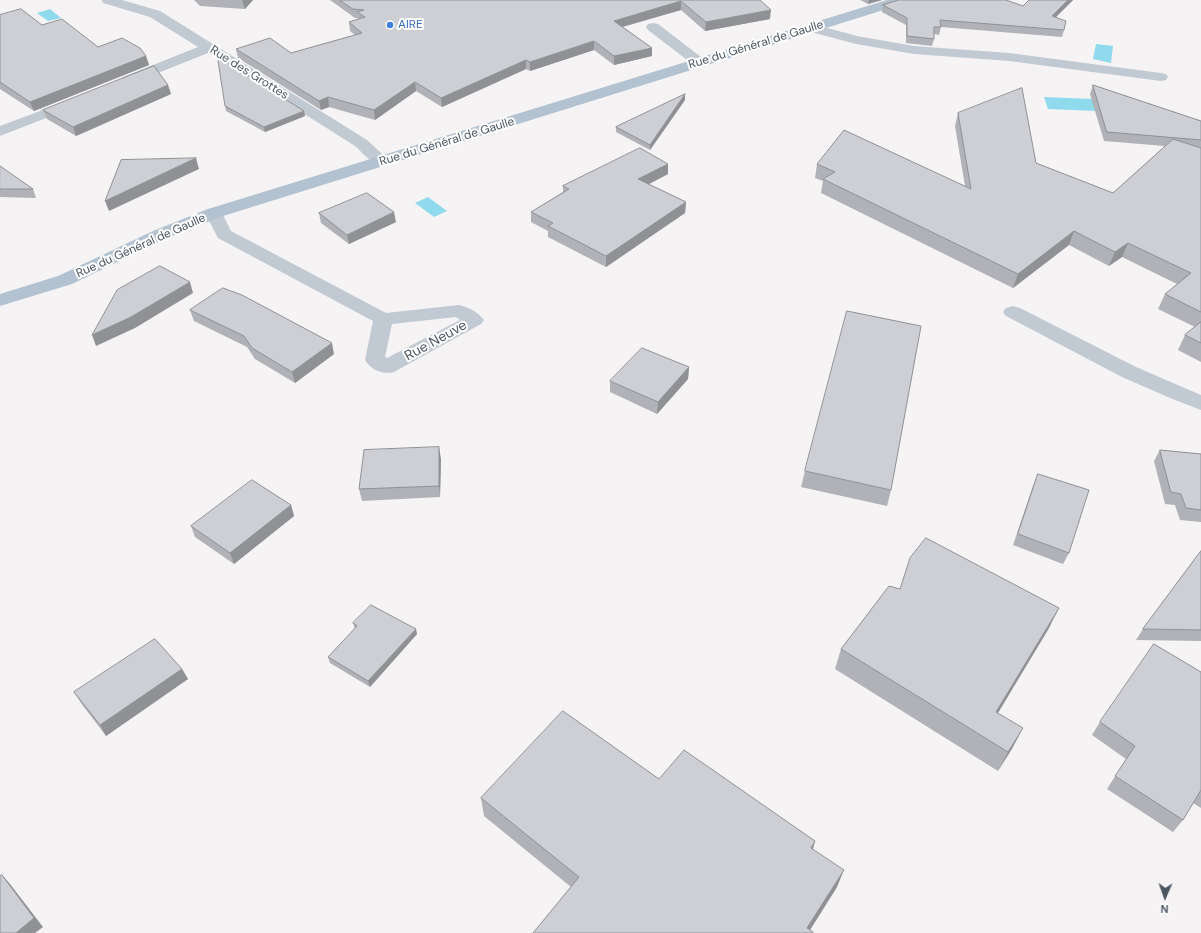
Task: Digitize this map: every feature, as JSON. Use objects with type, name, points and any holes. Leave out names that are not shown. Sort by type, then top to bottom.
[{"type":"main road","name":"Rue du Général de Gaulle","points":[[0,300],[26,294],[65,280],[158,235],[214,214],[901,0]]},
{"type":"street","name":"Rue des Grottes","points":[[108,0],[156,14],[361,143],[383,162]]},
{"type":"street","points":[[653,28],[700,63]]},
{"type":"street","points":[[812,28],[856,40],[914,50],[1009,57],[1161,77]]},
{"type":"street","points":[[115,85],[209,48]]},
{"type":"street","points":[[0,131],[86,97]]},
{"type":"street","points":[[214,214],[224,234],[383,319]]},
{"type":"street","name":"Rue Neuve","points":[[459,311],[474,320],[387,368],[375,360],[383,319],[459,311]]},
{"type":"street","points":[[1013,312],[1119,368],[1171,392],[1201,403]]},
{"type":"water","points":[[50,9],[61,18],[48,21],[37,13]]},
{"type":"water","points":[[1096,44],[1113,46],[1111,63],[1093,59]]},
{"type":"water","points":[[1044,97],[1092,99],[1097,111],[1048,109]]},
{"type":"water","points":[[428,197],[447,211],[434,217],[415,203]]},
{"type":"building","points":[[340,0],[760,0],[771,10],[706,22],[681,1],[614,21],[652,48],[614,56],[594,41],[530,62],[526,60],[441,98],[415,82],[374,110],[328,97],[319,101],[236,49],[270,38],[291,53],[362,33],[349,22],[365,17],[357,12],[364,10],[353,9]]},
{"type":"building","points":[[899,0],[1006,0],[1023,6],[1029,0],[1068,0],[1052,16],[1066,21],[1064,30],[940,20],[941,27],[934,27],[934,39],[907,36],[907,18],[883,5]]},
{"type":"building","points":[[21,9],[42,25],[62,19],[98,47],[122,38],[140,48],[146,56],[30,102],[0,82],[0,15]]},
{"type":"building","points":[[222,59],[304,111],[264,127],[225,106],[218,61]]},
{"type":"building","points":[[154,66],[168,85],[73,127],[43,110]]},
{"type":"building","points":[[1093,85],[1201,121],[1201,140],[1107,132]]},
{"type":"building","points":[[1022,88],[1036,163],[1113,193],[1173,139],[1201,148],[1201,312],[1165,294],[1191,273],[1128,243],[1115,252],[1074,231],[1018,274],[823,179],[835,172],[817,164],[844,130],[971,189],[958,113]]},
{"type":"building","points":[[685,94],[650,145],[616,127]]},
{"type":"building","points":[[640,148],[668,164],[638,179],[686,202],[606,256],[548,226],[553,223],[531,212],[569,189],[563,186]]},
{"type":"building","points":[[196,158],[105,201],[121,160]]},
{"type":"building","points":[[0,166],[33,189],[0,189]]},
{"type":"building","points":[[367,193],[394,212],[347,235],[319,213]]},
{"type":"building","points":[[160,266],[190,282],[131,317],[92,335],[117,290]]},
{"type":"building","points":[[223,288],[242,295],[332,343],[292,372],[252,348],[244,336],[190,310]]},
{"type":"building","points":[[847,311],[921,326],[891,490],[805,471]]},
{"type":"building","points":[[1201,322],[1201,343],[1185,335]]},
{"type":"building","points":[[642,348],[689,367],[658,402],[610,381]]},
{"type":"building","points":[[439,447],[439,486],[359,489],[364,450]]},
{"type":"building","points":[[1160,450],[1201,454],[1201,510],[1186,508],[1181,494],[1171,492]]},
{"type":"building","points":[[1038,474],[1089,490],[1069,553],[1018,534]]},
{"type":"building","points":[[252,480],[291,505],[230,553],[191,526]]},
{"type":"building","points":[[926,538],[1059,608],[996,712],[1023,728],[1008,752],[841,649],[889,586],[900,589],[910,558]]},
{"type":"building","points":[[1201,551],[1201,630],[1143,629]]},
{"type":"building","points":[[371,605],[416,629],[368,681],[328,657],[357,626],[353,623]]},
{"type":"building","points":[[155,639],[182,669],[100,725],[74,692]]},
{"type":"building","points":[[1154,644],[1201,672],[1201,790],[1183,820],[1115,776],[1135,746],[1100,722]]},
{"type":"building","points":[[563,711],[659,779],[684,750],[815,841],[811,848],[844,870],[807,928],[813,933],[533,933],[579,877],[481,798]]},
{"type":"building","points":[[2,875],[34,918],[16,933],[0,933],[0,876]]},
{"type":"place","name":"AIRE","points":[[390,25]]}]
